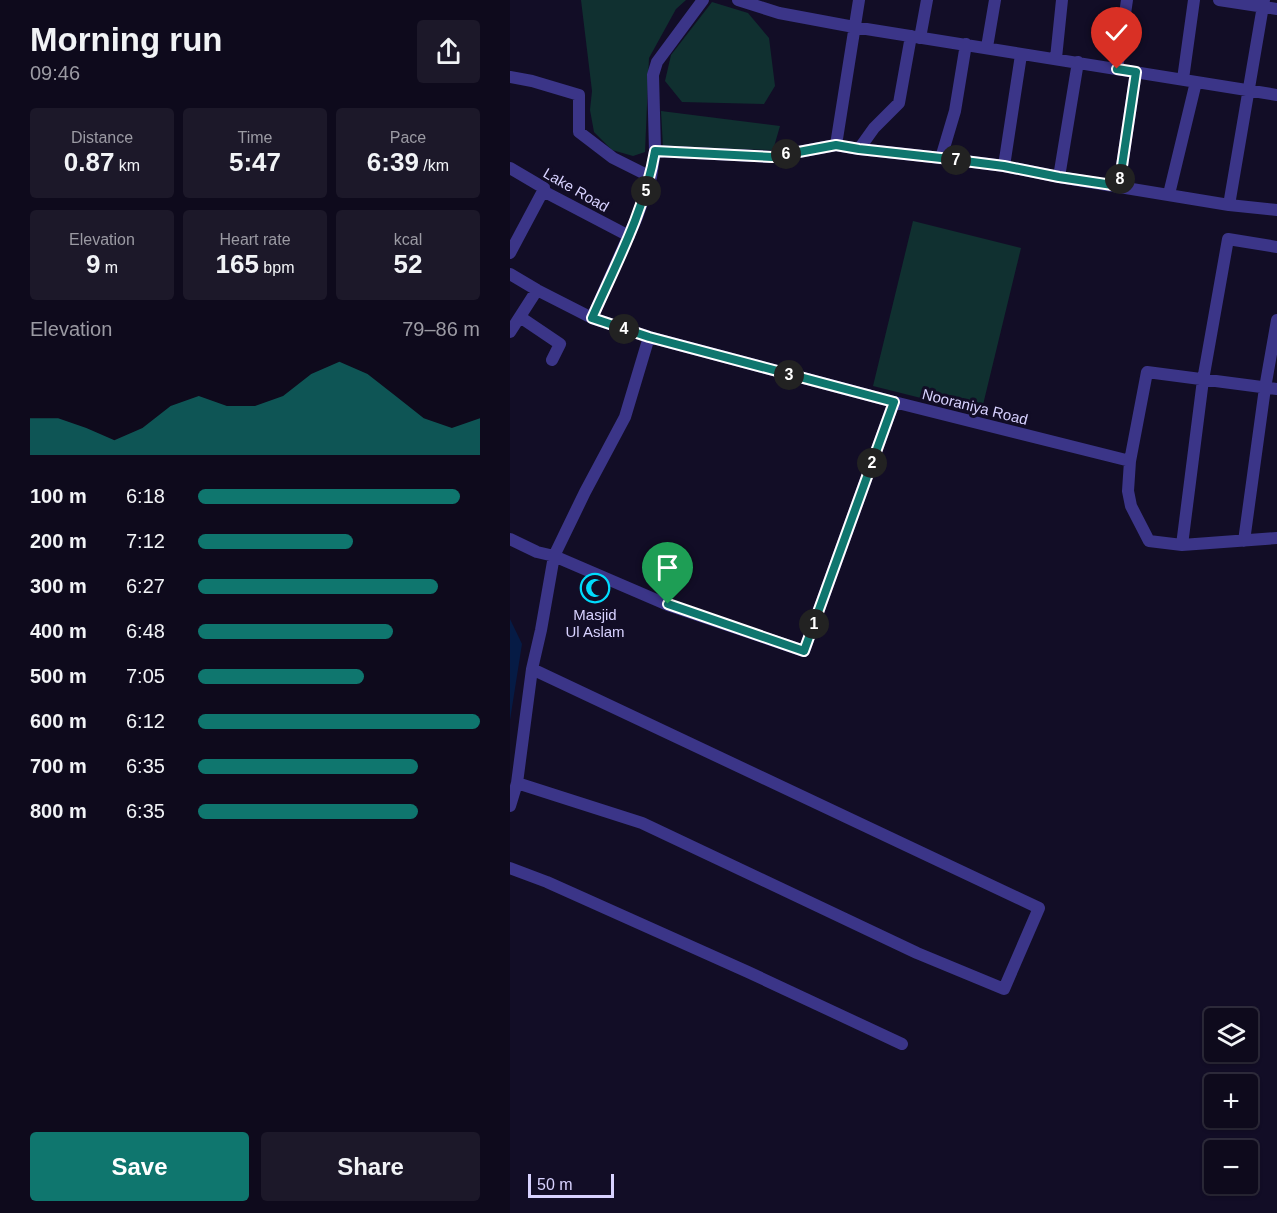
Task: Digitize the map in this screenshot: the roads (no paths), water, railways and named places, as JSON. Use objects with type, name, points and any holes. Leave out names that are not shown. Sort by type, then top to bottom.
[{"type":"street","points":[[592,318],[629,236],[651,177],[655,151],[653,75],[657,62],[703,0]]},
{"type":"street","points":[[738,0],[779,14],[1277,95]]},
{"type":"street","points":[[836,145],[859,0]]},
{"type":"street","points":[[859,149],[874,128],[899,103],[915,37],[927,0]]},
{"type":"street","points":[[987,47],[995,0]]},
{"type":"street","points":[[1056,58],[1062,0]]},
{"type":"street","points":[[1117,69],[1126,0]]},
{"type":"street","points":[[1183,79],[1194,0]]},
{"type":"street","points":[[1220,0],[1263,4],[1277,9]]},
{"type":"street","points":[[1229,205],[1263,4]]},
{"type":"street","points":[[941,158],[955,111],[966,44]]},
{"type":"street","points":[[1004,166],[1021,55]]},
{"type":"street","points":[[1059,177],[1078,62]]},
{"type":"street","points":[[1119,186],[1136,72]]},
{"type":"street","points":[[510,77],[579,95],[579,132],[613,158],[651,177]]},
{"type":"street","points":[[1169,195],[1196,82]]},
{"type":"street","points":[[655,151],[772,157],[836,145],[1004,166],[1229,205],[1277,210]]},
{"type":"street","name":"Lake Road","points":[[510,168],[544,188],[543,191],[629,236]]},
{"type":"street","points":[[510,253],[543,191]]},
{"type":"street","points":[[1182,545],[1203,380],[1228,239],[1277,247]]},
{"type":"street","name":"Nooraniya Road","points":[[510,274],[592,318],[649,337],[1130,461]]},
{"type":"street","points":[[510,332],[537,290]]},
{"type":"street","points":[[520,317],[560,344],[552,360]]},
{"type":"street","points":[[1244,541],[1271,388],[1277,320]]},
{"type":"street","points":[[510,806],[517,783],[532,669],[554,556],[625,417],[649,337]]},
{"type":"street","points":[[1271,388],[1147,372],[1130,461],[1128,491],[1131,506],[1149,541],[1182,545],[1277,538]]},
{"type":"street","points":[[510,539],[668,604],[804,651],[894,402]]},
{"type":"street","points":[[517,783],[642,823],[917,953],[1004,989],[1039,908],[532,669]]},
{"type":"street","points":[[510,868],[548,882],[902,1044]]},
{"type":"water","points":[[510,619],[522,644],[510,720]]},
{"type":"place","name":"Masjid Ul Aslam","points":[[595,588]]}]
